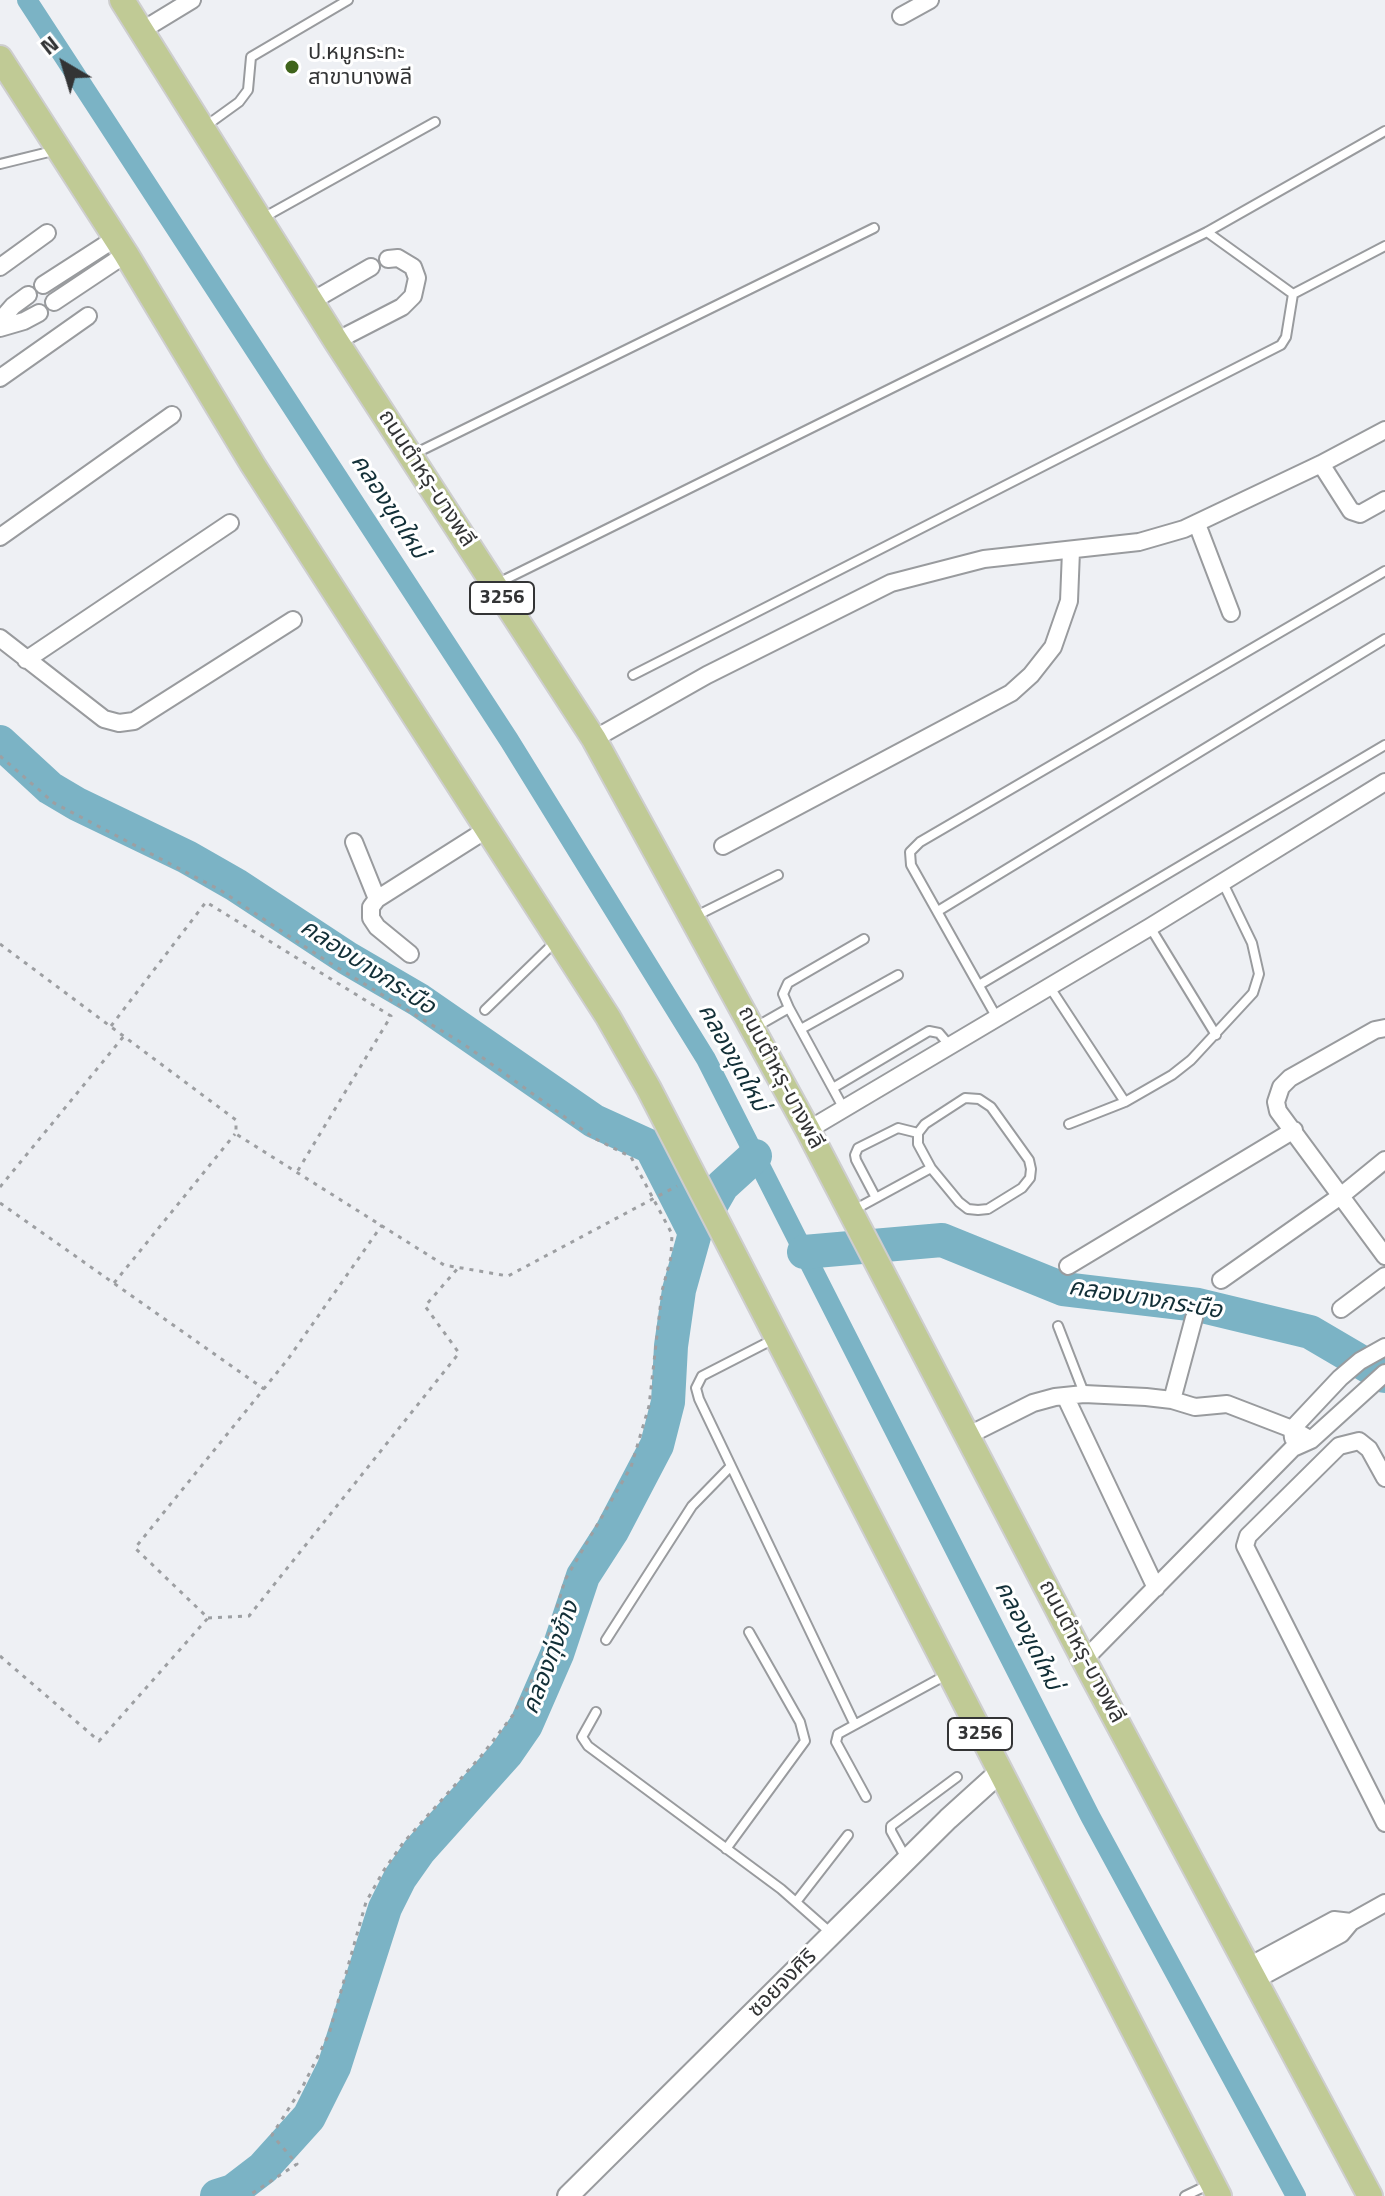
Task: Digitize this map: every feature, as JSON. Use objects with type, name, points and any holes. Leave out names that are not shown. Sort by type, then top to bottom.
[{"type":"main road","name":"ถนนตำหรุ-บางพลี","points":[[122,0],[336,341],[594,739],[852,1212],[1084,1660],[1370,2196]]},
{"type":"main road","name":"3256","points":[[0,58],[121,246],[253,465],[489,828],[615,1029],[695,1177],[1216,2190]]},
{"type":"street","points":[[141,31],[192,0]]},
{"type":"street","points":[[901,16],[930,0]]},
{"type":"street","points":[[0,267],[47,233]]},
{"type":"street","points":[[0,321],[13,306],[36,290],[121,246]]},
{"type":"street","points":[[54,302],[121,246]]},
{"type":"street","points":[[336,341],[402,307],[413,296],[417,278],[413,267],[398,258],[388,259]]},
{"type":"street","points":[[312,301],[371,267]]},
{"type":"street","points":[[0,328],[39,313]]},
{"type":"street","points":[[0,378],[88,316]]},
{"type":"street","points":[[0,537],[172,415]]},
{"type":"street","points":[[594,739],[707,675],[891,583],[984,559],[1139,542],[1197,524],[1385,430]]},
{"type":"street","points":[[1321,464],[1351,511],[1360,514],[1385,500]]},
{"type":"street","points":[[26,660],[230,523]]},
{"type":"street","points":[[1197,524],[1231,613]]},
{"type":"street","points":[[723,846],[1011,693],[1031,675],[1053,647],[1069,601],[1071,551]]},
{"type":"street","points":[[0,638],[104,719],[119,723],[134,721],[293,620]]},
{"type":"street","points":[[808,1130],[1150,927],[1385,782]]},
{"type":"street","points":[[410,954],[377,927],[371,918],[371,907],[377,899],[489,828]]},
{"type":"street","points":[[354,842],[377,899]]},
{"type":"street","points":[[1385,1028],[1362,1037],[1290,1078],[1281,1087],[1276,1102],[1278,1111],[1385,1256]]},
{"type":"street","points":[[1068,1266],[1294,1130]]},
{"type":"street","points":[[1221,1280],[1342,1195],[1385,1160]]},
{"type":"street","points":[[1341,1309],[1385,1276]]},
{"type":"street","points":[[1172,1400],[1194,1318]]},
{"type":"street","points":[[1293,1448],[1292,1429],[1340,1378],[1360,1361],[1385,1347]]},
{"type":"street","points":[[1084,1660],[1293,1448],[1311,1440],[1382,1375]]},
{"type":"street","points":[[967,1436],[1033,1403],[1084,1394],[1172,1400],[1195,1407],[1227,1404],[1292,1429],[1311,1440]]},
{"type":"street","points":[[1065,1396],[1156,1588]]},
{"type":"street","points":[[1385,1478],[1369,1449],[1359,1441],[1349,1441],[1339,1446],[1248,1536],[1245,1546],[1385,1823]]},
{"type":"street","name":"ซอยจงศิริ","points":[[568,2196],[1000,1772]]},
{"type":"street","points":[[1251,1974],[1334,1920],[1351,1922],[1385,1903]]},
{"type":"lane","points":[[202,128],[239,102],[248,90],[251,57],[348,0]]},
{"type":"lane","points":[[260,219],[435,122]]},
{"type":"lane","points":[[494,585],[1207,232],[1385,131]]},
{"type":"lane","points":[[0,164],[58,149]]},
{"type":"lane","points":[[411,455],[874,228]]},
{"type":"lane","points":[[1207,232],[1293,294]]},
{"type":"lane","points":[[1293,294],[1385,246]]},
{"type":"lane","points":[[633,675],[1281,345],[1286,337],[1293,294]]},
{"type":"lane","points":[[997,1018],[911,865],[910,852],[920,842],[1385,571]]},
{"type":"lane","points":[[938,911],[1385,639]]},
{"type":"lane","points":[[979,985],[1385,745]]},
{"type":"lane","points":[[692,918],[778,875]]},
{"type":"lane","points":[[1069,1124],[1125,1102],[1172,1075],[1216,1035],[1253,993],[1259,974],[1252,943],[1222,881]]},
{"type":"lane","points":[[1150,927],[1216,1035]]},
{"type":"lane","points":[[485,1010],[559,939]]},
{"type":"lane","points":[[844,1109],[783,994],[788,983],[864,939]]},
{"type":"lane","points":[[801,1029],[898,975]]},
{"type":"lane","points":[[1049,986],[1125,1102]]},
{"type":"lane","points":[[753,1029],[789,1008]]},
{"type":"lane","points":[[833,1088],[929,1031],[939,1033],[950,1046]]},
{"type":"lane","points":[[965,1098],[979,1099],[991,1107],[1029,1160],[1031,1169],[1030,1178],[1022,1188],[988,1209],[978,1210],[968,1209],[959,1202],[931,1168],[918,1144],[918,1133],[925,1124],[965,1098]]},
{"type":"lane","points":[[876,1198],[856,1160],[858,1148],[898,1128],[918,1133]]},
{"type":"lane","points":[[852,1212],[931,1168]]},
{"type":"lane","points":[[1058,1326],[1084,1394]]},
{"type":"lane","points":[[777,1337],[702,1376],[696,1388],[854,1723]]},
{"type":"lane","points":[[606,1640],[692,1506],[731,1466]]},
{"type":"lane","points":[[726,1849],[805,1741],[800,1722],[749,1632]]},
{"type":"lane","points":[[866,1797],[836,1742],[838,1734],[949,1674]]},
{"type":"lane","points":[[596,1712],[582,1737],[588,1746],[796,1902],[832,1935]]},
{"type":"lane","points":[[907,1860],[891,1826],[957,1777]]},
{"type":"lane","points":[[796,1902],[848,1835]]},
{"type":"lane","points":[[1185,2196],[1216,2190]]},
{"type":"path","points":[[0,756],[54,803],[220,890],[325,960],[465,1045],[594,1138],[631,1157],[672,1234],[649,1406],[631,1467],[565,1580],[540,1665],[513,1715],[482,1755],[403,1843],[366,1902],[329,2034],[303,2086],[272,2135],[297,2164],[248,2196]]},
{"type":"path","points":[[111,1026],[206,902],[391,1016],[297,1172]]},
{"type":"path","points":[[0,944],[236,1120],[236,1134],[114,1283]]},
{"type":"path","points":[[0,1187],[124,1036]]},
{"type":"path","points":[[236,1134],[444,1265],[508,1276],[695,1177]]},
{"type":"path","points":[[0,1203],[264,1389]]},
{"type":"path","points":[[208,1618],[135,1548],[264,1389],[382,1225]]},
{"type":"path","points":[[0,1656],[99,1741],[208,1618],[249,1616],[459,1353],[425,1306],[459,1267]]},
{"type":"waterway","name":"คลองขุดใหม่","points":[[27,0],[509,740],[706,1059],[1090,1816],[1296,2196]]},
{"type":"waterway","name":"คลองบางกระบือ","points":[[0,742],[50,788],[236,885],[347,958],[419,1000],[594,1121],[651,1147],[695,1233]]},
{"type":"waterway","name":"คลองทุ่งช้าง","points":[[217,2196],[233,2191],[263,2168],[309,2117],[334,2067],[385,1908],[400,1878],[419,1851],[506,1754],[526,1725],[557,1654],[583,1576],[612,1531],[657,1445],[668,1402],[671,1346],[679,1290],[695,1233],[722,1186],[755,1156]]},
{"type":"waterway","name":"คลองบางกระบือ","points":[[804,1252],[942,1240],[1063,1289],[1198,1305],[1310,1332],[1385,1376]]},
{"type":"place","name":"ป.หมูกระทะ สาขาบางพลี","points":[[292,67]]}]
